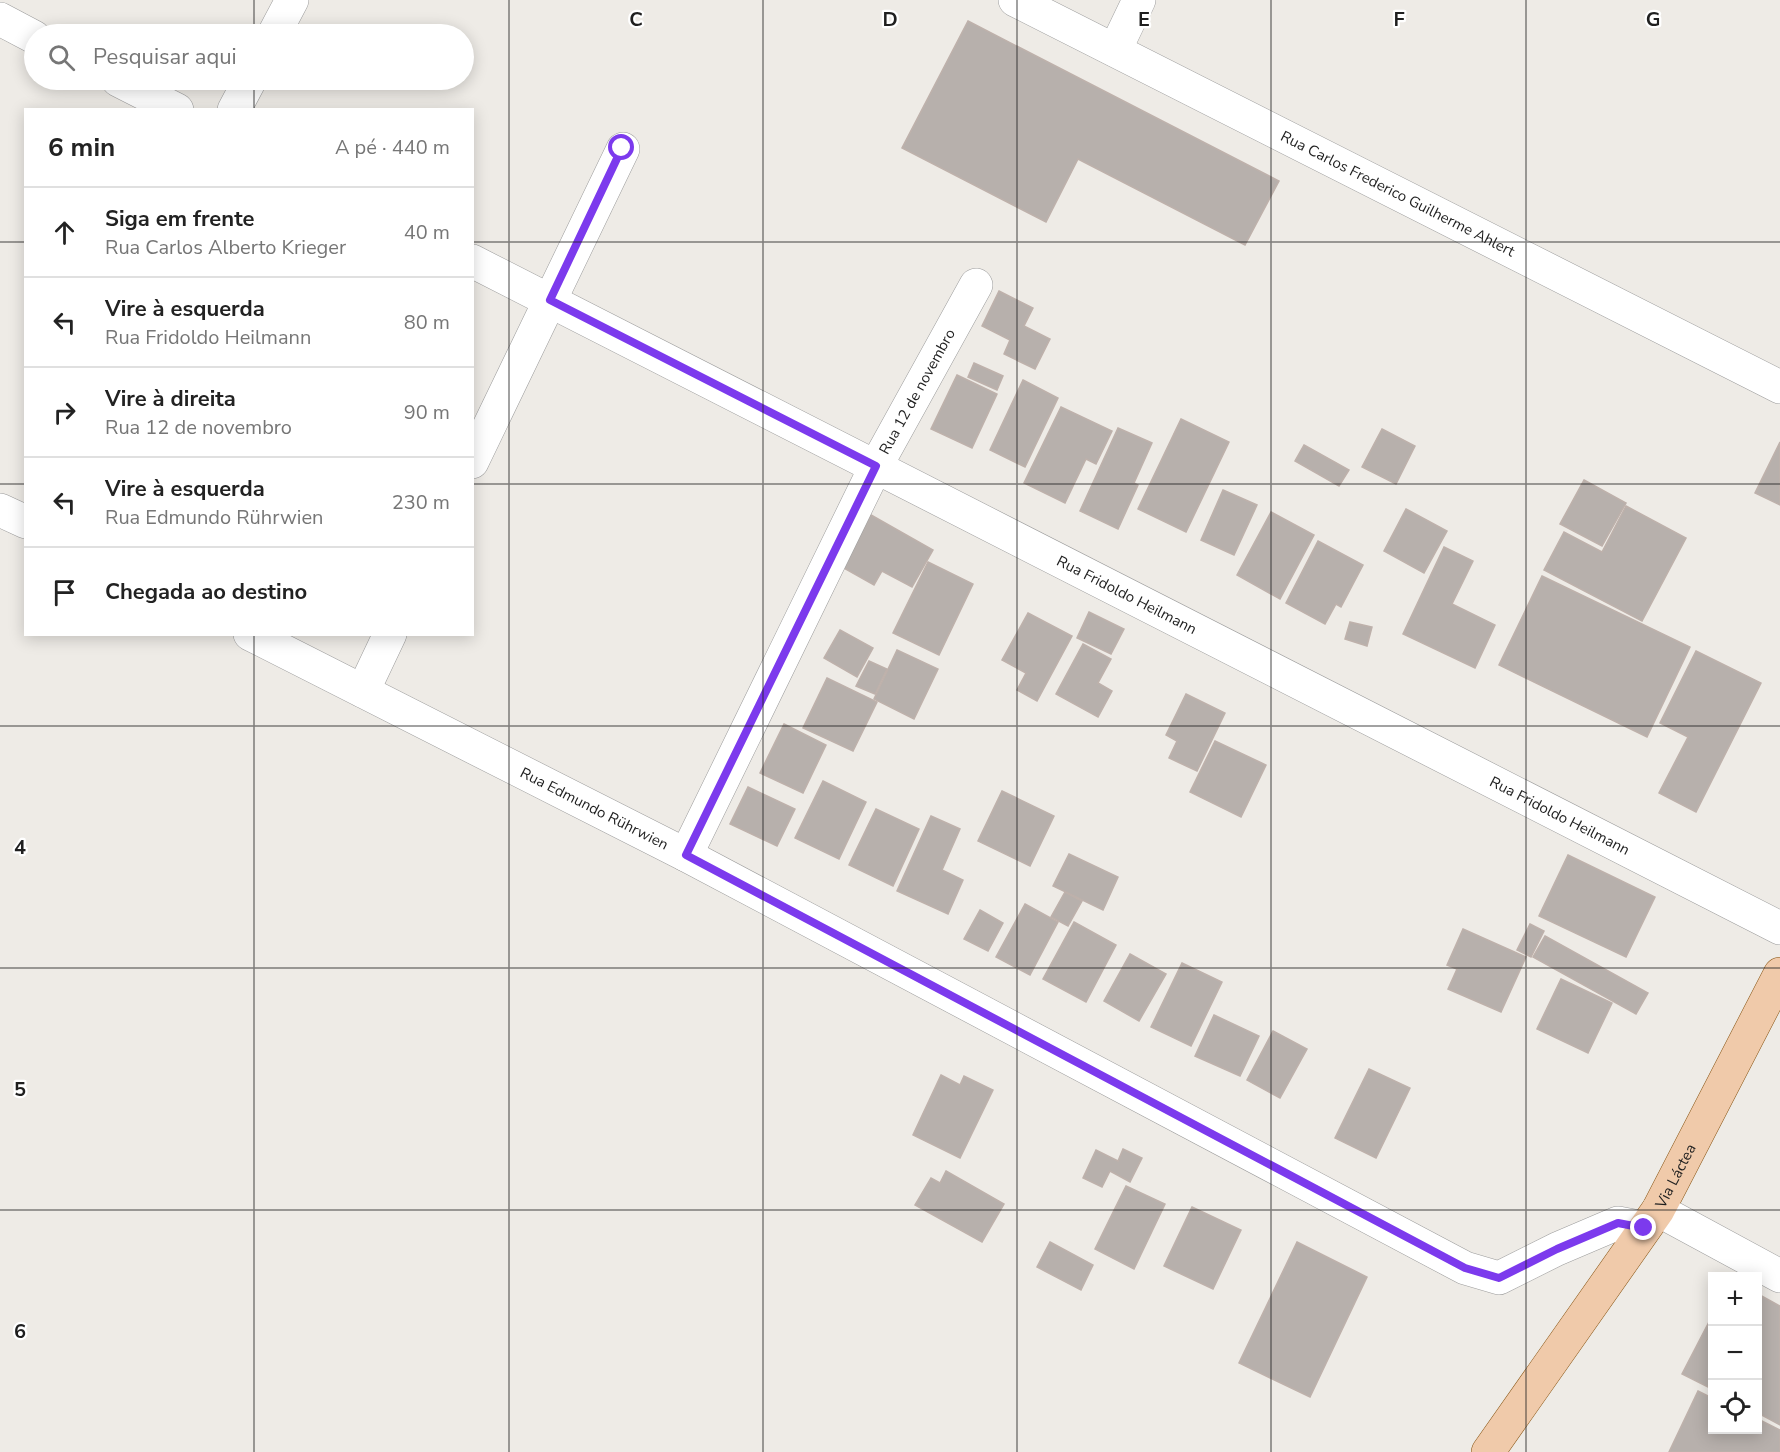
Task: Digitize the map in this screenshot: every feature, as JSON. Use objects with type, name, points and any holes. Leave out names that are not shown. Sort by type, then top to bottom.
[{"type":"main road","name":"Via Láctea","points":[[1488,1452],[1651,1219],[1780,974]]},
{"type":"street","points":[[279,24],[292,0]]},
{"type":"street","name":"Rua Carlos Frederico Guilherme Ahlert","points":[[1015,0],[1780,387]]},
{"type":"street","points":[[1115,50],[1139,0]]},
{"type":"street","points":[[0,19],[24,32]]},
{"type":"street","points":[[138,90],[173,108]]},
{"type":"street","points":[[235,108],[245,90]]},
{"type":"street","points":[[474,458],[622,148]]},
{"type":"street","name":"Rua Fridoldo Heilmann","points":[[474,262],[1780,928]]},
{"type":"street","name":"Rua 12 de novembro","points":[[686,855],[876,466],[976,285]]},
{"type":"street","points":[[0,510],[24,521]]},
{"type":"street","name":"Rua Edmundo Rührwien","points":[[254,636],[686,855],[1465,1268],[1499,1278],[1557,1249],[1618,1223],[1651,1219]]},
{"type":"street","points":[[363,691],[389,636]]},
{"type":"street","points":[[1651,1219],[1780,1276]]},
{"type":"building","points":[[968,21],[1279,181],[1245,245],[1078,159],[1046,222],[902,148]]},
{"type":"building","points":[[999,291],[1033,308],[1024,326],[1050,339],[1035,369],[1004,354],[1010,340],[982,326]]},
{"type":"building","points":[[974,363],[1003,376],[997,390],[968,377]]},
{"type":"building","points":[[957,375],[997,394],[972,448],[931,429]]},
{"type":"building","points":[[1023,380],[1058,398],[1025,467],[990,450]]},
{"type":"building","points":[[1061,407],[1112,431],[1096,464],[1086,459],[1065,503],[1024,483]]},
{"type":"building","points":[[1181,419],[1229,442],[1186,532],[1138,509]]},
{"type":"building","points":[[1118,428],[1152,443],[1134,483],[1138,485],[1118,529],[1080,511]]},
{"type":"building","points":[[1382,429],[1415,446],[1396,484],[1362,467]]},
{"type":"building","points":[[1780,442],[1780,505],[1755,493]]},
{"type":"building","points":[[1304,445],[1349,470],[1339,486],[1295,461]]},
{"type":"building","points":[[1584,480],[1626,503],[1602,546],[1560,524]]},
{"type":"building","points":[[1223,490],[1257,505],[1234,555],[1201,540]]},
{"type":"building","points":[[1626,506],[1686,538],[1642,621],[1544,570],[1564,532],[1602,552]]},
{"type":"building","points":[[1406,509],[1447,531],[1424,573],[1384,551]]},
{"type":"building","points":[[1271,512],[1314,535],[1280,599],[1237,575]]},
{"type":"building","points":[[871,515],[933,550],[912,587],[882,571],[874,585],[842,567]]},
{"type":"building","points":[[1318,541],[1363,565],[1341,607],[1336,604],[1325,624],[1286,603]]},
{"type":"building","points":[[1444,547],[1473,561],[1452,604],[1495,625],[1475,668],[1403,634]]},
{"type":"building","points":[[928,562],[973,584],[939,655],[893,633]]},
{"type":"building","points":[[1542,576],[1690,647],[1647,737],[1499,665]]},
{"type":"building","points":[[1089,612],[1124,629],[1111,654],[1077,638]]},
{"type":"building","points":[[1028,613],[1072,636],[1037,701],[1017,690],[1026,673],[1002,660]]},
{"type":"building","points":[[1350,622],[1372,627],[1367,646],[1345,639]]},
{"type":"building","points":[[840,630],[873,648],[857,677],[824,658]]},
{"type":"building","points":[[1083,644],[1111,659],[1098,683],[1112,691],[1098,717],[1056,694]]},
{"type":"building","points":[[897,650],[938,669],[914,719],[874,699]]},
{"type":"building","points":[[1696,651],[1761,683],[1696,812],[1659,793],[1688,737],[1660,723]]},
{"type":"building","points":[[869,661],[887,669],[875,694],[856,686]]},
{"type":"building","points":[[827,678],[877,702],[853,751],[803,728]]},
{"type":"building","points":[[1186,694],[1225,713],[1197,771],[1169,758],[1177,741],[1166,735]]},
{"type":"building","points":[[784,724],[826,745],[803,793],[760,773]]},
{"type":"building","points":[[1215,741],[1266,765],[1241,817],[1190,792]]},
{"type":"building","points":[[823,781],[866,802],[839,859],[795,838]]},
{"type":"building","points":[[748,787],[795,809],[777,846],[730,824]]},
{"type":"building","points":[[1002,791],[1054,816],[1030,866],[978,841]]},
{"type":"building","points":[[876,809],[919,829],[893,886],[849,865]]},
{"type":"building","points":[[931,816],[960,829],[942,870],[963,880],[948,914],[897,891]]},
{"type":"building","points":[[1069,854],[1118,877],[1103,910],[1053,886]]},
{"type":"building","points":[[1568,855],[1655,897],[1626,957],[1539,916]]},
{"type":"building","points":[[1065,892],[1082,901],[1068,926],[1051,917]]},
{"type":"building","points":[[1025,904],[1058,922],[1030,975],[996,957]]},
{"type":"building","points":[[980,910],[1003,923],[988,951],[964,939]]},
{"type":"building","points":[[1074,922],[1116,945],[1086,1002],[1043,979]]},
{"type":"building","points":[[1530,924],[1544,931],[1531,957],[1517,950]]},
{"type":"building","points":[[1463,929],[1526,957],[1501,1012],[1448,989],[1457,969],[1447,965]]},
{"type":"building","points":[[1545,936],[1648,993],[1636,1014],[1533,957]]},
{"type":"building","points":[[1130,954],[1166,974],[1139,1021],[1104,1001]]},
{"type":"building","points":[[1182,963],[1222,982],[1191,1046],[1151,1027]]},
{"type":"building","points":[[1561,979],[1612,1003],[1588,1053],[1537,1029]]},
{"type":"building","points":[[1214,1015],[1259,1036],[1240,1076],[1195,1056]]},
{"type":"building","points":[[1273,1031],[1307,1049],[1280,1098],[1247,1080]]},
{"type":"building","points":[[1369,1069],[1410,1088],[1376,1158],[1335,1138]]},
{"type":"building","points":[[941,1075],[960,1085],[964,1076],[993,1090],[960,1158],[913,1135]]},
{"type":"building","points":[[1123,1149],[1142,1158],[1130,1182],[1110,1171],[1102,1187],[1083,1178],[1096,1150],[1118,1161]]},
{"type":"building","points":[[946,1171],[1004,1204],[982,1242],[915,1205],[931,1178],[940,1183]]},
{"type":"building","points":[[1126,1186],[1165,1204],[1134,1269],[1095,1249]]},
{"type":"building","points":[[1192,1207],[1241,1230],[1213,1289],[1164,1266]]},
{"type":"building","points":[[1050,1242],[1093,1265],[1081,1290],[1037,1267]]},
{"type":"building","points":[[1297,1242],[1367,1277],[1310,1397],[1239,1363]]},
{"type":"building","points":[[1762,1296],[1780,1306],[1780,1425],[1762,1415]]},
{"type":"building","points":[[1708,1324],[1708,1387],[1682,1374]]},
{"type":"building","points":[[1698,1391],[1708,1396],[1708,1434],[1762,1434],[1762,1421],[1780,1430],[1780,1452],[1669,1452]]},
{"type":"route","points":[[622,148],[550,300],[876,466],[686,855],[1465,1268],[1499,1278],[1557,1249],[1618,1223],[1644,1228]]}]
